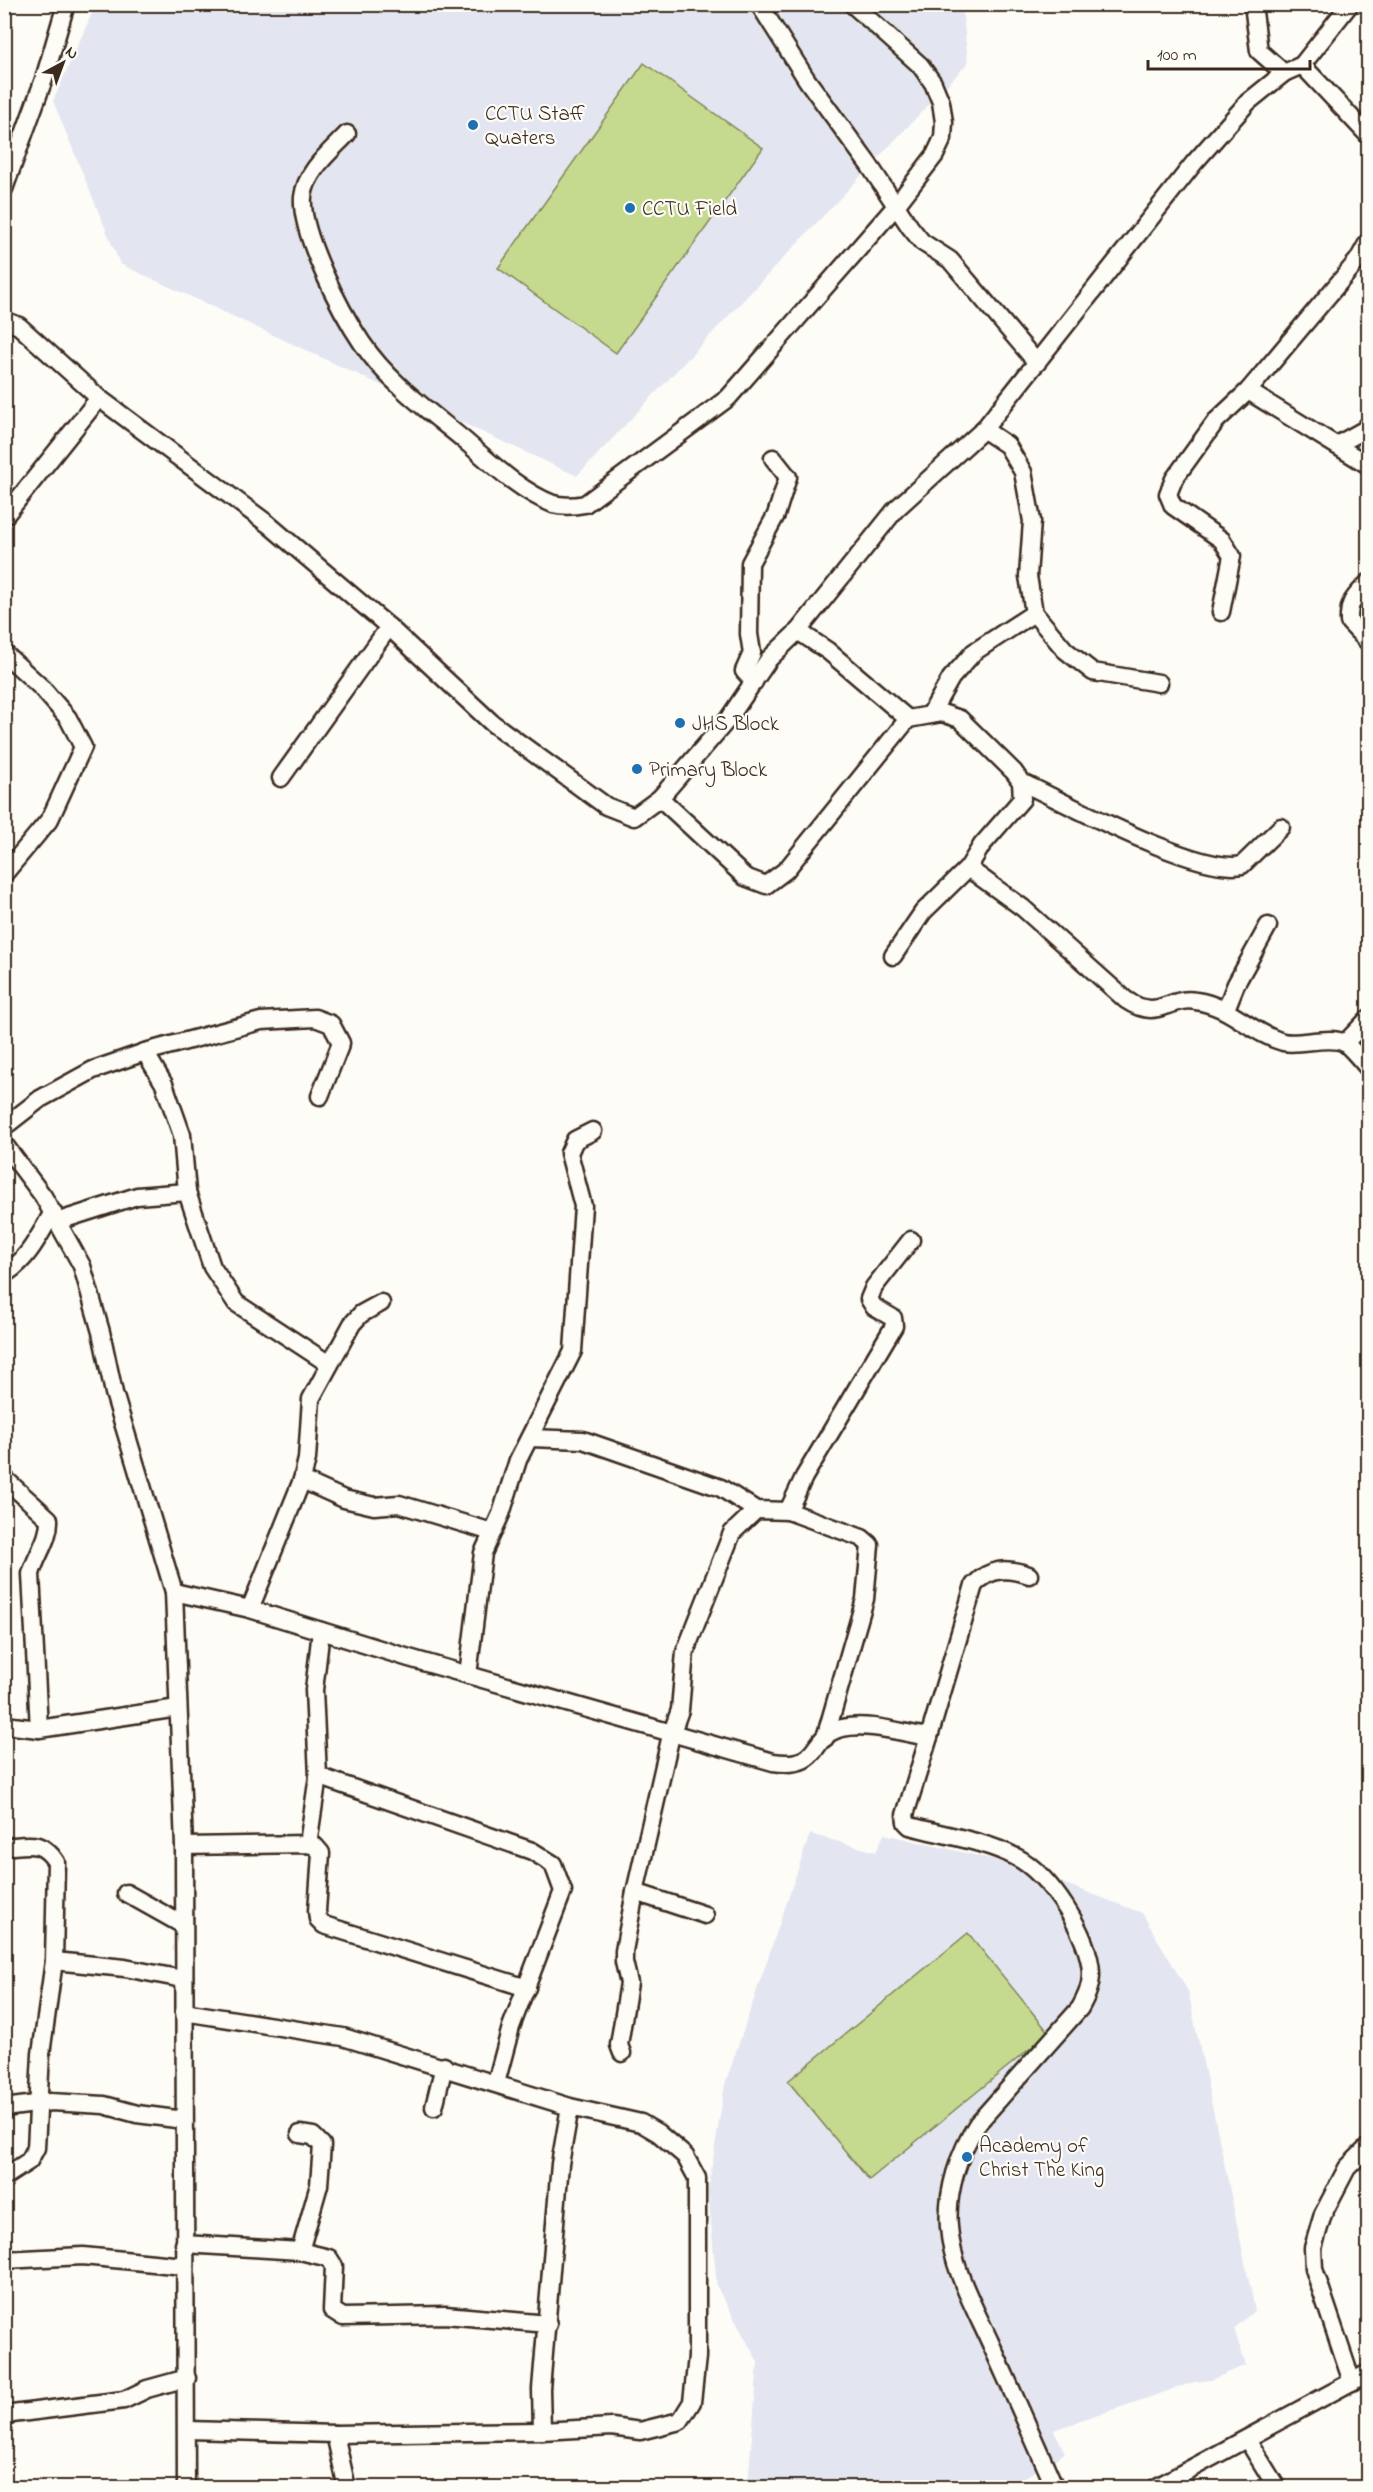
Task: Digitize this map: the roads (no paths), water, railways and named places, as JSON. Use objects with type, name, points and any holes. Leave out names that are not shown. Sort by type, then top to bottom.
[{"type":"street","points":[[4,189],[44,79],[66,4]]},
{"type":"street","points":[[759,4],[813,90],[869,165],[922,242],[950,261],[1037,363]]},
{"type":"street","points":[[346,134],[315,167],[303,195],[304,222],[315,253],[362,343],[400,387],[526,489],[554,504],[570,506],[585,504],[728,398],[896,207],[935,154],[943,138],[944,122],[933,83],[920,65],[852,4]]},
{"type":"street","points":[[1253,4],[1259,51],[1284,73]]},
{"type":"street","points":[[4,320],[19,326],[99,398],[268,524],[389,627],[492,723],[606,806],[634,817],[660,798],[729,718],[769,659],[798,631],[896,509],[983,429],[1194,163],[1248,102],[1284,73],[1302,65],[1350,4]]},
{"type":"street","points":[[1302,65],[1368,135]]},
{"type":"street","points":[[1221,612],[1232,556],[1222,540],[1173,506],[1168,494],[1173,479],[1216,421],[1248,391],[1358,260],[1368,242]]},
{"type":"street","points":[[1248,391],[1368,465]]},
{"type":"street","points":[[4,517],[99,398]]},
{"type":"street","points":[[1337,445],[1364,430],[1368,424]]},
{"type":"street","points":[[983,429],[1007,445],[1023,472],[1032,521],[1028,576],[1034,613],[1065,650],[1093,672],[1159,683]]},
{"type":"street","points":[[754,682],[744,671],[752,653],[749,634],[750,563],[777,515],[789,477],[773,458]]},
{"type":"street","points":[[1368,583],[1356,594],[1348,607],[1349,622],[1368,642]]},
{"type":"street","points":[[930,715],[951,678],[974,652],[1034,613]]},
{"type":"street","points":[[281,778],[389,627]]},
{"type":"street","points":[[798,631],[828,651],[908,719]]},
{"type":"street","points":[[4,653],[41,687],[68,718],[83,747],[50,819],[4,874]]},
{"type":"street","points":[[660,798],[745,877],[766,885],[786,870],[908,719],[951,714],[960,719],[991,747],[1021,783],[1187,858],[1218,866],[1242,865],[1281,827]]},
{"type":"street","points":[[892,956],[923,912],[968,868],[982,845],[1017,808],[1022,799],[1021,783]]},
{"type":"street","points":[[968,868],[1032,916],[1136,1006],[1160,1009],[1191,1000],[1226,1009],[1282,1041],[1295,1044],[1335,1040],[1345,1043],[1368,1068]]},
{"type":"street","points":[[1226,1009],[1236,984],[1268,926]]},
{"type":"street","points":[[4,1127],[40,1099],[93,1070],[145,1052],[261,1021],[315,1018],[331,1024],[341,1043],[320,1096]]},
{"type":"street","points":[[1345,1043],[1368,1019]]},
{"type":"street","points":[[145,1052],[164,1084],[182,1135],[187,1192],[212,1267],[236,1303],[329,1364]]},
{"type":"street","points":[[468,1675],[483,1553],[518,1460],[573,1351],[583,1206],[569,1153],[575,1140],[593,1131]]},
{"type":"street","points":[[4,1144],[56,1216],[82,1266],[101,1332],[114,1393],[174,1592],[184,1846],[186,2487]]},
{"type":"street","points":[[4,1274],[14,1269],[56,1216],[137,1196],[187,1192]]},
{"type":"street","points":[[788,1511],[804,1477],[894,1326],[893,1318],[874,1307],[869,1299],[874,1287],[911,1240]]},
{"type":"street","points":[[250,1609],[302,1480],[307,1459],[311,1399],[352,1324],[361,1314],[381,1303]]},
{"type":"street","points":[[530,1438],[583,1440],[721,1488],[756,1510],[788,1511],[862,1538],[870,1545],[865,1599],[825,1738]]},
{"type":"street","points":[[4,1478],[49,1519],[50,1531],[34,1562],[31,1574],[39,1729]]},
{"type":"street","points":[[302,1480],[344,1499],[374,1506],[399,1503],[492,1532]]},
{"type":"street","points":[[622,2053],[619,2045],[629,1983],[624,1951],[671,1735],[680,1710],[685,1652],[732,1533],[756,1510]]},
{"type":"street","points":[[1029,1575],[1000,1570],[991,1572],[974,1585],[905,1815],[906,1822],[910,1826],[1016,1857],[1033,1868],[1050,1885],[1077,1927],[1087,1950],[1091,1973],[1088,1994],[1080,2008],[978,2123],[966,2141],[951,2194],[949,2225],[953,2257],[969,2297],[1055,2487]]},
{"type":"street","points":[[174,1592],[250,1609],[468,1675],[609,1714],[671,1735],[793,1765],[803,1762],[825,1738],[840,1729],[859,1726],[929,1737]]},
{"type":"street","points":[[308,1844],[318,1776],[314,1690],[321,1631]]},
{"type":"street","points":[[4,1725],[39,1729],[178,1708]]},
{"type":"street","points":[[318,1776],[532,1851],[553,1864],[563,1891],[511,2027],[496,2083]]},
{"type":"street","points":[[184,1846],[308,1844],[315,1846],[321,1853],[316,1911],[318,1919],[324,1925],[527,1988]]},
{"type":"street","points":[[4,1847],[39,1845],[48,1850],[56,1862],[54,1961],[40,2054],[36,2148],[29,2161],[6,2176]]},
{"type":"street","points":[[635,1892],[705,1915]]},
{"type":"street","points":[[126,1893],[183,1925]]},
{"type":"street","points":[[54,1961],[125,1968],[183,1979]]},
{"type":"street","points":[[184,2012],[343,2037],[444,2066],[570,2107],[641,2122],[685,2156],[697,2178],[697,2357],[692,2402],[680,2421],[640,2431],[612,2427],[542,2431],[335,2434],[187,2430]]},
{"type":"street","points":[[434,2107],[444,2066]]},
{"type":"street","points":[[4,2108],[51,2102],[104,2105],[137,2114],[184,2120]]},
{"type":"street","points":[[542,2431],[541,2389],[560,2164],[570,2107]]},
{"type":"street","points":[[300,2134],[319,2139],[322,2145],[319,2185],[300,2252]]},
{"type":"street","points":[[1352,2382],[1314,2269],[1313,2248],[1323,2214],[1342,2177],[1347,2168],[1368,2147]]},
{"type":"street","points":[[184,2244],[300,2252],[329,2258],[334,2266],[332,2310],[343,2317],[446,2315],[548,2324]]},
{"type":"street","points":[[4,2260],[82,2256],[184,2266]]},
{"type":"street","points":[[1155,2487],[1368,2373]]},
{"type":"street","points":[[4,2415],[124,2400],[147,2389],[187,2378]]},
{"type":"street","points":[[335,2434],[346,2487]]},
{"type":"street","points":[[1247,2439],[1277,2487]]},
{"type":"place","name":"CCTU Staff Quaters","points":[[473,125]]},
{"type":"place","name":"CCTU Field","points":[[630,208]]},
{"type":"place","name":"JHS Block","points":[[680,723]]},
{"type":"place","name":"Primary Block","points":[[637,769]]},
{"type":"place","name":"Academy of Christ The King","points":[[967,2157]]}]
